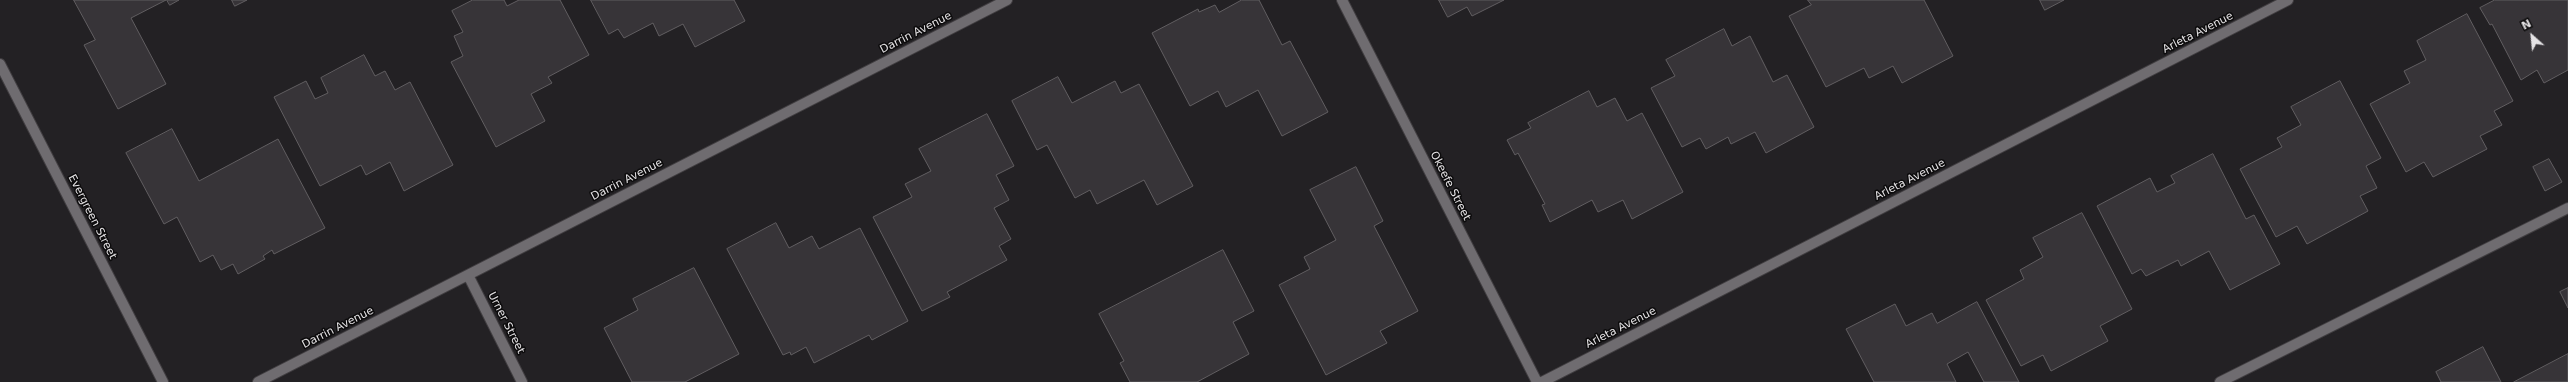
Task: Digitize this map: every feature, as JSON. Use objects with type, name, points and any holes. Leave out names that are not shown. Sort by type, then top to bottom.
[{"type":"street","name":"Darrin Avenue","points":[[258,382],[1007,0]]},
{"type":"street","name":"Okeefe Street","points":[[1342,0],[1537,382]]},
{"type":"street","name":"Arleta Avenue","points":[[1542,382],[2288,0]]},
{"type":"street","name":"Evergreen Street","points":[[0,64],[162,382]]},
{"type":"street","points":[[2220,382],[2568,208]]},
{"type":"street","name":"Urner Street","points":[[468,275],[522,382]]},
{"type":"building","points":[[74,0],[166,0],[131,18],[166,84],[118,109],[84,45],[95,40]]},
{"type":"building","points":[[167,0],[179,0],[170,5]]},
{"type":"building","points":[[232,0],[247,0],[235,6]]},
{"type":"building","points":[[473,0],[504,0],[507,6],[519,0],[560,0],[589,55],[548,77],[552,83],[531,94],[545,121],[496,147],[451,62],[463,56],[454,36],[463,32],[452,11]]},
{"type":"building","points":[[591,0],[734,0],[745,21],[695,47],[683,24],[659,36],[653,23],[624,38],[618,29],[609,34]]},
{"type":"building","points":[[1242,0],[1259,0],[1282,45],[1290,41],[1328,112],[1282,136],[1258,90],[1226,107],[1218,91],[1190,106],[1152,33],[1198,9],[1199,12],[1215,5],[1219,12]]},
{"type":"building","points":[[1439,0],[1504,0],[1472,16],[1467,7],[1448,17]]},
{"type":"building","points":[[1808,0],[1924,0],[1953,56],[1902,83],[1893,66],[1869,78],[1864,68],[1826,87],[1789,16],[1811,5]]},
{"type":"building","points":[[2040,0],[2064,0],[2045,10]]},
{"type":"building","points":[[2495,0],[2568,0],[2568,70],[2544,83],[2537,70],[2521,80],[2492,24],[2490,25],[2480,8]]},
{"type":"building","points":[[2467,14],[2513,101],[2494,111],[2502,125],[2480,136],[2487,149],[2433,177],[2424,162],[2406,172],[2370,104],[2410,83],[2404,71],[2426,60],[2417,41]]},
{"type":"building","points":[[1724,29],[1732,46],[1750,36],[1773,82],[1787,75],[1814,127],[1766,153],[1755,132],[1731,144],[1728,137],[1706,149],[1700,138],[1682,147],[1651,88],[1675,76],[1666,60]]},
{"type":"building","points":[[364,55],[375,76],[385,71],[395,90],[410,82],[453,165],[404,191],[390,162],[366,175],[361,165],[320,186],[274,97],[306,81],[315,99],[328,93],[321,78]]},
{"type":"building","points":[[1058,77],[1072,103],[1115,81],[1121,93],[1139,84],[1193,186],[1157,205],[1144,180],[1097,204],[1090,190],[1075,198],[1047,145],[1037,150],[1012,101]]},
{"type":"building","points":[[2340,81],[2381,158],[2366,166],[2377,188],[2360,196],[2368,211],[2307,244],[2297,226],[2276,237],[2240,169],[2282,147],[2277,138],[2301,125],[2291,107]]},
{"type":"building","points":[[1589,91],[1597,107],[1615,98],[1627,121],[1642,113],[1683,192],[1632,219],[1623,200],[1598,212],[1592,200],[1550,222],[1542,205],[1545,204],[1518,153],[1515,155],[1507,140],[1531,128],[1528,123]]},
{"type":"building","points":[[987,114],[1014,166],[996,175],[1009,200],[994,208],[1011,239],[999,246],[1007,260],[947,292],[950,297],[922,311],[873,217],[912,197],[905,184],[931,171],[919,149]]},
{"type":"building","points":[[172,129],[199,181],[278,139],[325,228],[274,254],[272,250],[263,256],[265,259],[238,274],[233,264],[221,270],[213,255],[200,262],[177,217],[164,224],[126,153]]},
{"type":"building","points":[[2213,154],[2246,219],[2254,215],[2280,264],[2230,290],[2209,251],[2181,266],[2178,260],[2146,276],[2141,269],[2132,274],[2097,206],[2150,178],[2157,192],[2175,183],[2171,176]]},
{"type":"building","points":[[2549,159],[2562,182],[2545,191],[2533,167]]},
{"type":"building","points":[[1356,167],[1383,221],[1374,226],[1418,311],[1380,331],[1387,343],[1326,375],[1279,285],[1310,269],[1304,257],[1336,240],[1310,190]]},
{"type":"building","points":[[2082,213],[2132,309],[2100,326],[2108,341],[2051,371],[2043,355],[2021,366],[1986,300],[2024,279],[2020,270],[2043,257],[2033,238]]},
{"type":"building","points":[[776,223],[789,248],[812,236],[819,249],[860,228],[908,321],[872,340],[869,335],[814,363],[806,347],[791,355],[790,352],[783,355],[727,249]]},
{"type":"building","points":[[1223,250],[1254,311],[1233,322],[1249,354],[1197,382],[1130,382],[1120,363],[1124,361],[1099,314]]},
{"type":"building","points":[[694,268],[739,354],[685,382],[632,382],[604,328],[638,310],[633,299]]},
{"type":"building","points":[[2568,288],[2568,308],[2560,292]]},
{"type":"building","points":[[1977,302],[2019,382],[1984,382],[1968,352],[1947,364],[1956,382],[1874,382],[1846,329],[1895,304],[1906,326],[1932,313],[1937,323]]},
{"type":"building","points":[[2483,347],[2501,382],[2441,382],[2436,372]]},
{"type":"building","points":[[2568,354],[2568,382],[2514,382]]}]
